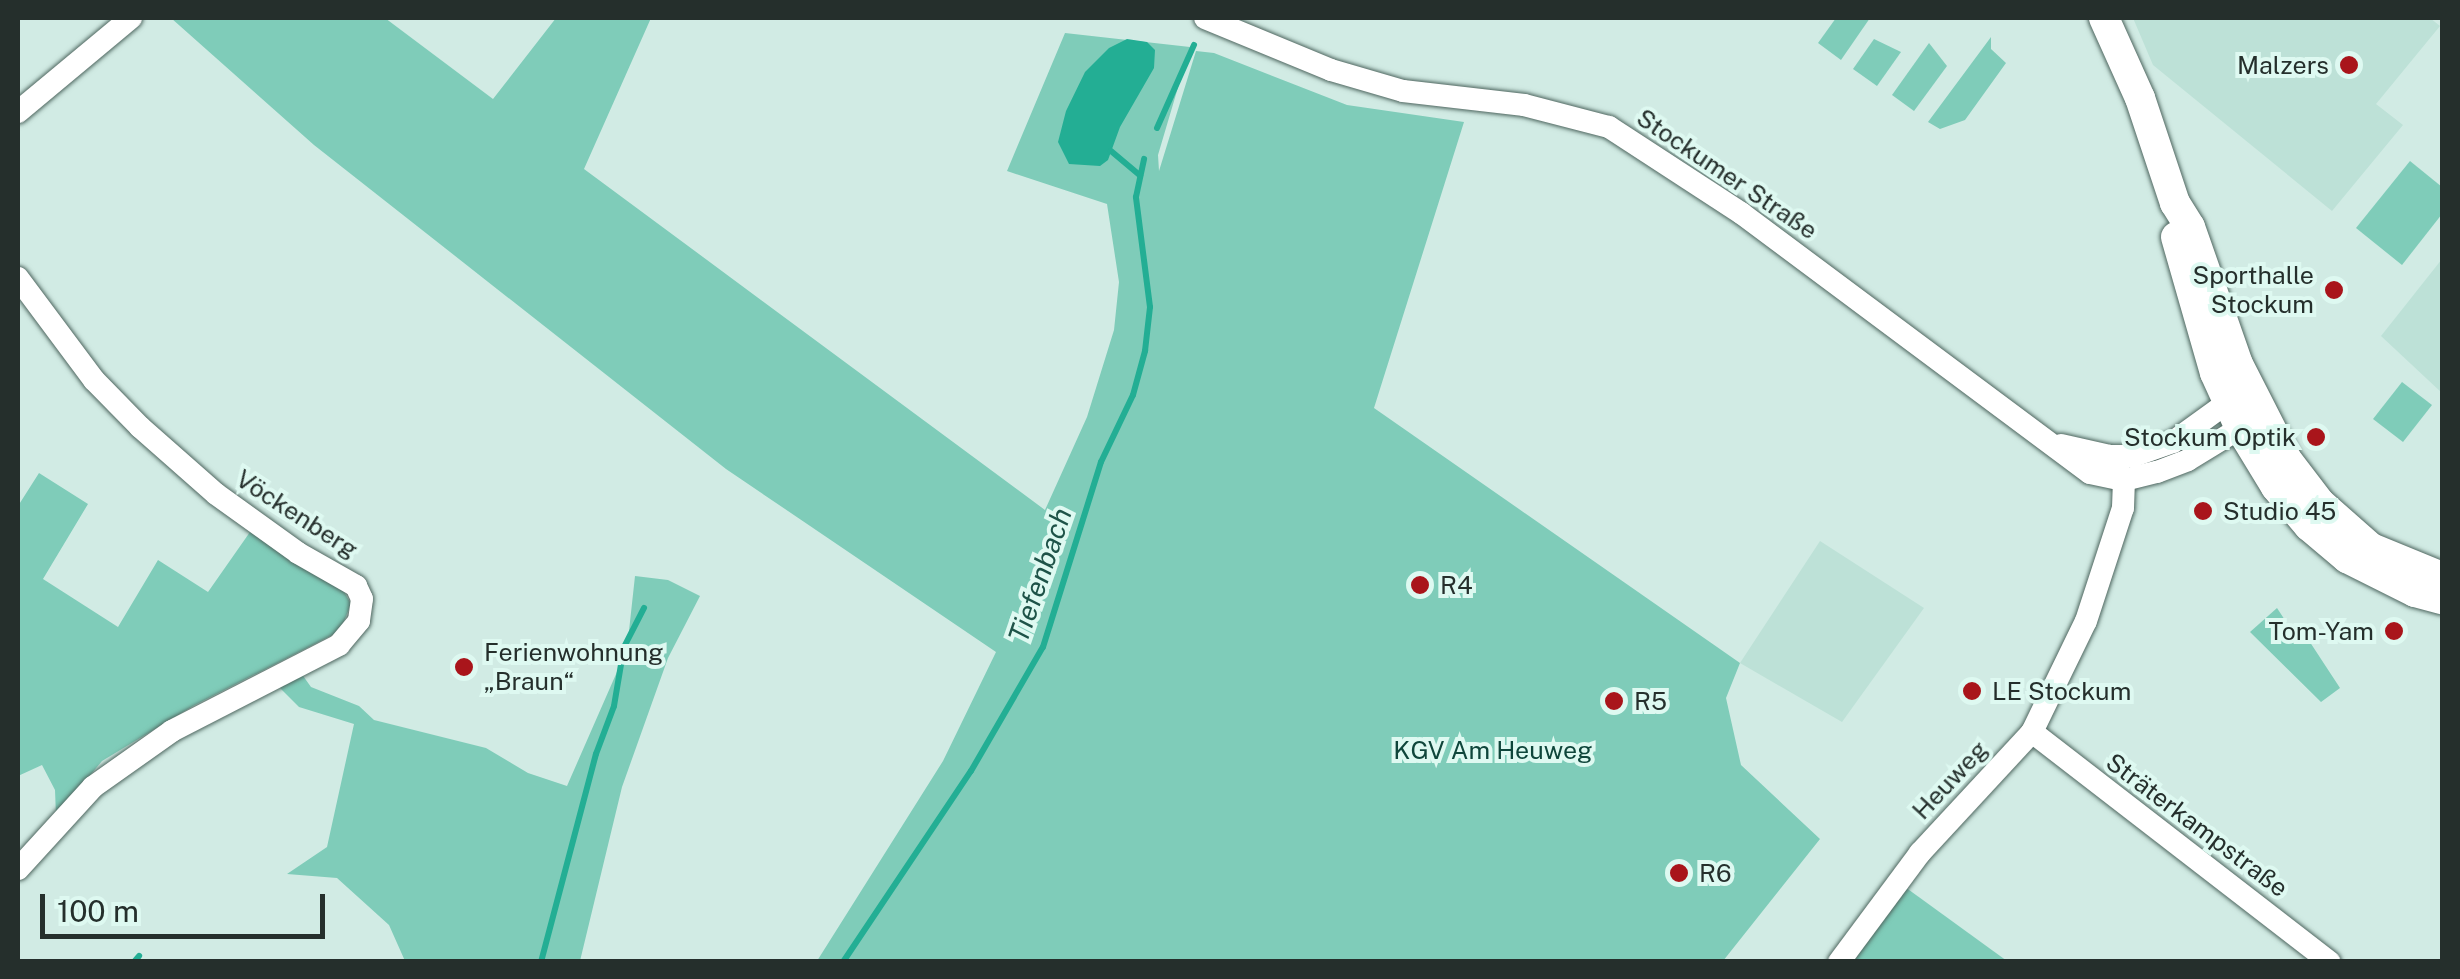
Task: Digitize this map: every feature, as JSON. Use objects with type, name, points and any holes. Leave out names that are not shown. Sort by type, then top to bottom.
[{"type":"main road","points":[[2104,18],[2140,98],[2175,203],[2190,227],[2241,410],[2286,501],[2323,539],[2369,572],[2414,592],[2442,599]]},
{"type":"main road","points":[[2241,410],[2329,512],[2371,548],[2442,577]]},
{"type":"street","points":[[18,112],[131,18]]},
{"type":"street","name":"Stockumer Straße","points":[[1205,18],[1332,70],[1403,92],[1524,105],[1609,127],[1727,203],[2058,445],[2090,473],[2124,480]]},
{"type":"street","name":"Vöckenberg","points":[[18,278],[94,380],[140,428],[243,514],[298,554],[356,586],[362,598],[358,622],[339,645],[172,731],[93,787],[18,869]]},
{"type":"street","points":[[2110,456],[2124,480],[2173,467],[2241,410]]},
{"type":"street","name":"Stockumer Straße","points":[[2058,445],[2070,444],[2110,456],[2156,450],[2241,410]]},
{"type":"street","name":"Heuweg","points":[[1840,962],[1920,853],[2032,732],[2086,621],[2123,508],[2124,480]]},
{"type":"street","name":"Sträterkampstraße","points":[[2032,732],[2330,962]]},
{"type":"shaded area","points":[[2133,18],[2430,18],[2440,26],[2376,104],[2403,125],[2332,211],[2153,65]]},
{"type":"shaded area","points":[[1127,39],[1147,42],[1155,50],[1154,68],[1120,127],[1108,160],[1100,166],[1069,164],[1058,142],[1066,111],[1085,72],[1109,48]]},
{"type":"shaded area","points":[[2442,259],[2442,393],[2381,336]]},
{"type":"shaded area","points":[[1820,541],[1924,608],[1842,722],[1740,663]]},
{"type":"green space","name":"KGV Am Heuweg","points":[[171,18],[385,18],[493,99],[556,18],[651,18],[584,169],[1045,510],[1087,417],[1114,330],[1119,282],[1107,204],[1007,171],[1065,33],[1190,47],[1158,155],[1159,171],[1196,51],[1214,53],[1347,105],[1464,122],[1374,408],[1740,663],[1726,698],[1741,765],[1820,839],[1723,961],[817,961],[943,761],[996,652],[726,469],[314,145]]},
{"type":"green space","points":[[1836,18],[1870,18],[1841,60],[1818,43]]},
{"type":"green space","points":[[1991,37],[1991,49],[2006,63],[1965,120],[1940,129],[1928,122]]},
{"type":"green space","points":[[1874,39],[1901,52],[1877,86],[1853,69]]},
{"type":"green space","points":[[1929,43],[1947,66],[1914,111],[1892,95]]},
{"type":"green space","points":[[2410,161],[2442,187],[2442,214],[2402,265],[2356,228]]},
{"type":"green space","points":[[2402,382],[2432,405],[2403,442],[2373,419]]},
{"type":"green space","points":[[39,473],[88,504],[43,579],[118,627],[158,560],[208,592],[250,532],[343,590],[351,604],[340,631],[193,706],[102,761],[56,816],[55,790],[42,765],[18,776],[18,506]]},
{"type":"green space","points":[[635,576],[668,580],[700,596],[668,658],[622,787],[580,961],[405,961],[389,925],[337,878],[287,874],[327,847],[354,724],[299,707],[277,685],[301,673],[311,687],[359,706],[374,720],[486,748],[528,773],[567,786],[627,649]]},
{"type":"green space","points":[[2277,608],[2294,634],[2302,630],[2340,688],[2321,702],[2250,632]]},
{"type":"green space","points":[[1905,887],[2007,961],[1850,962]]},
{"type":"waterway","name":"Tiefenbach","points":[[1157,128],[1194,45]]},
{"type":"waterway","points":[[1111,151],[1140,175]]},
{"type":"waterway","name":"Tiefenbach","points":[[843,962],[971,771],[1043,647],[1101,462],[1133,395],[1145,351],[1150,307],[1136,197],[1144,159]]},
{"type":"waterway","points":[[541,962],[596,754],[614,706],[624,647],[644,608]]},
{"type":"waterway","points":[[134,962],[139,956]]},
{"type":"place","name":"Malzers","points":[[2349,65]]},
{"type":"place","name":"Sporthalle Stockum","points":[[2334,290]]},
{"type":"place","name":"Stockum Optik","points":[[2316,437]]},
{"type":"place","name":"Studio 45","points":[[2203,511]]},
{"type":"place","name":"R4","points":[[1420,585]]},
{"type":"place","name":"Tom-Yam","points":[[2394,631]]},
{"type":"place","name":"Ferienwohnung „Braun“","points":[[464,667]]},
{"type":"place","name":"LE Stockum","points":[[1972,691]]},
{"type":"place","name":"R5","points":[[1614,701]]},
{"type":"place","name":"R6","points":[[1679,873]]}]
